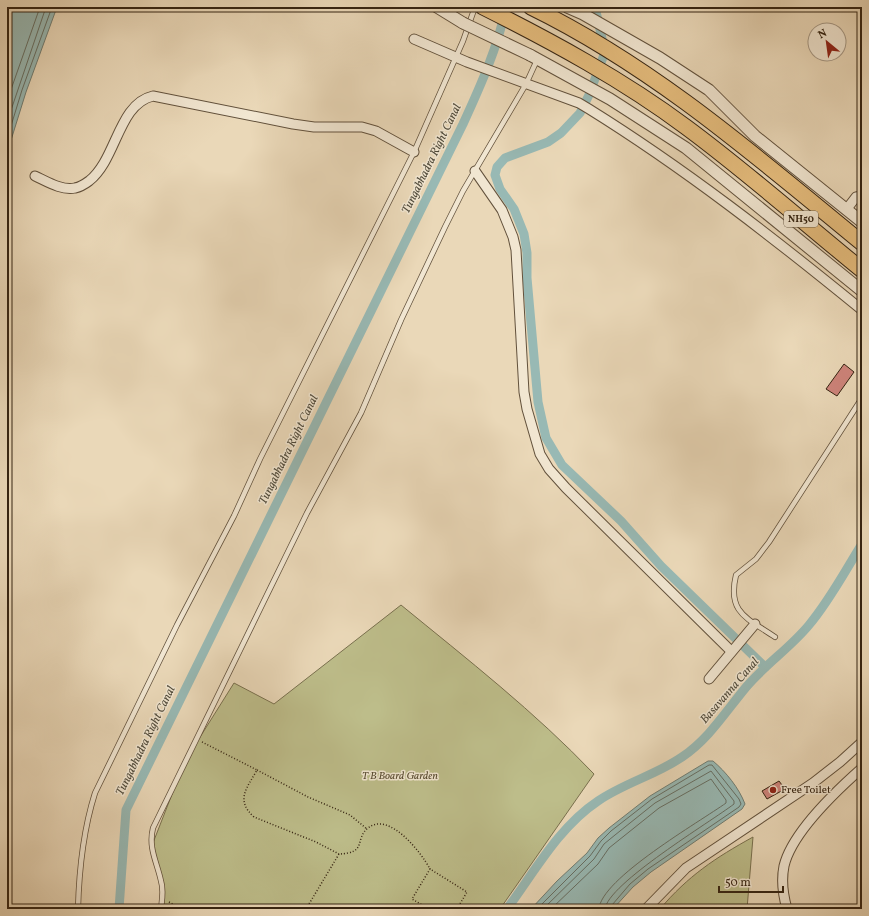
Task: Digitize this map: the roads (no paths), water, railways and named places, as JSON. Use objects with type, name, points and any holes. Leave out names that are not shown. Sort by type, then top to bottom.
[{"type":"highway","name":"NH50","points":[[483,7],[532,32],[614,79],[685,126],[740,169],[862,270]]},
{"type":"highway","name":"NH50","points":[[534,9],[584,35],[697,108],[862,243]]},
{"type":"street","points":[[437,7],[463,23],[570,76],[610,99],[686,148],[862,291]]},
{"type":"street","points":[[567,7],[583,14],[619,36],[660,58],[709,90],[755,136],[862,222]]},
{"type":"street","points":[[414,39],[467,62],[579,104],[588,109],[664,160],[788,249],[862,310]]},
{"type":"street","points":[[35,176],[67,188],[76,188],[84,184],[94,177],[103,166],[131,111],[138,102],[153,96],[293,124],[314,127],[362,127],[376,131],[414,152]]},
{"type":"street","points":[[475,171],[502,210],[516,250],[524,392],[540,454],[549,469],[566,488],[734,648]]},
{"type":"street","points":[[846,210],[856,197],[862,196]]},
{"type":"street","points":[[709,679],[755,624]]},
{"type":"street","points":[[646,909],[686,868],[813,783],[840,762],[862,742]]},
{"type":"street","points":[[788,909],[783,896],[783,878],[785,865],[791,850],[802,832],[821,808],[862,768]]},
{"type":"lane","points":[[78,909],[81,857],[95,793],[177,625],[234,516],[260,459],[414,152],[456,57],[475,7]]},
{"type":"lane","points":[[161,909],[162,881],[151,848],[150,838],[153,828],[196,739],[218,699],[307,513],[361,413],[401,320],[445,227],[475,171],[526,84],[533,58]]},
{"type":"lane","points":[[775,637],[755,624],[736,607],[733,592],[736,575],[756,559],[769,542],[862,398]]},
{"type":"water","points":[[7,7],[57,7],[26,92],[7,153]]},
{"type":"water","points":[[708,761],[713,761],[718,765],[736,786],[745,804],[742,809],[651,872],[633,887],[613,909],[531,909],[557,881],[587,853],[598,838],[609,828],[650,796]]},
{"type":"waterway","name":"Tungabhadra Right Canal","points":[[119,909],[126,810],[463,124],[493,52],[503,22],[506,7]]},
{"type":"waterway","points":[[595,7],[605,52],[589,95],[580,113],[561,133],[548,142],[505,158],[497,167],[495,175],[500,189],[514,209],[524,234],[527,253],[527,278],[538,402],[546,438],[562,465],[621,521],[661,566],[765,667]]},
{"type":"waterway","name":"Basavanna Canal","points":[[507,909],[548,850],[584,812],[598,801],[618,789],[672,763],[692,750],[701,742],[754,678],[809,625],[831,596],[862,544]]},
{"type":"place","name":"Free Toilet","points":[[773,790]]},
{"type":"park label","name":"T B Board Garden","points":[[400,776]]}]
